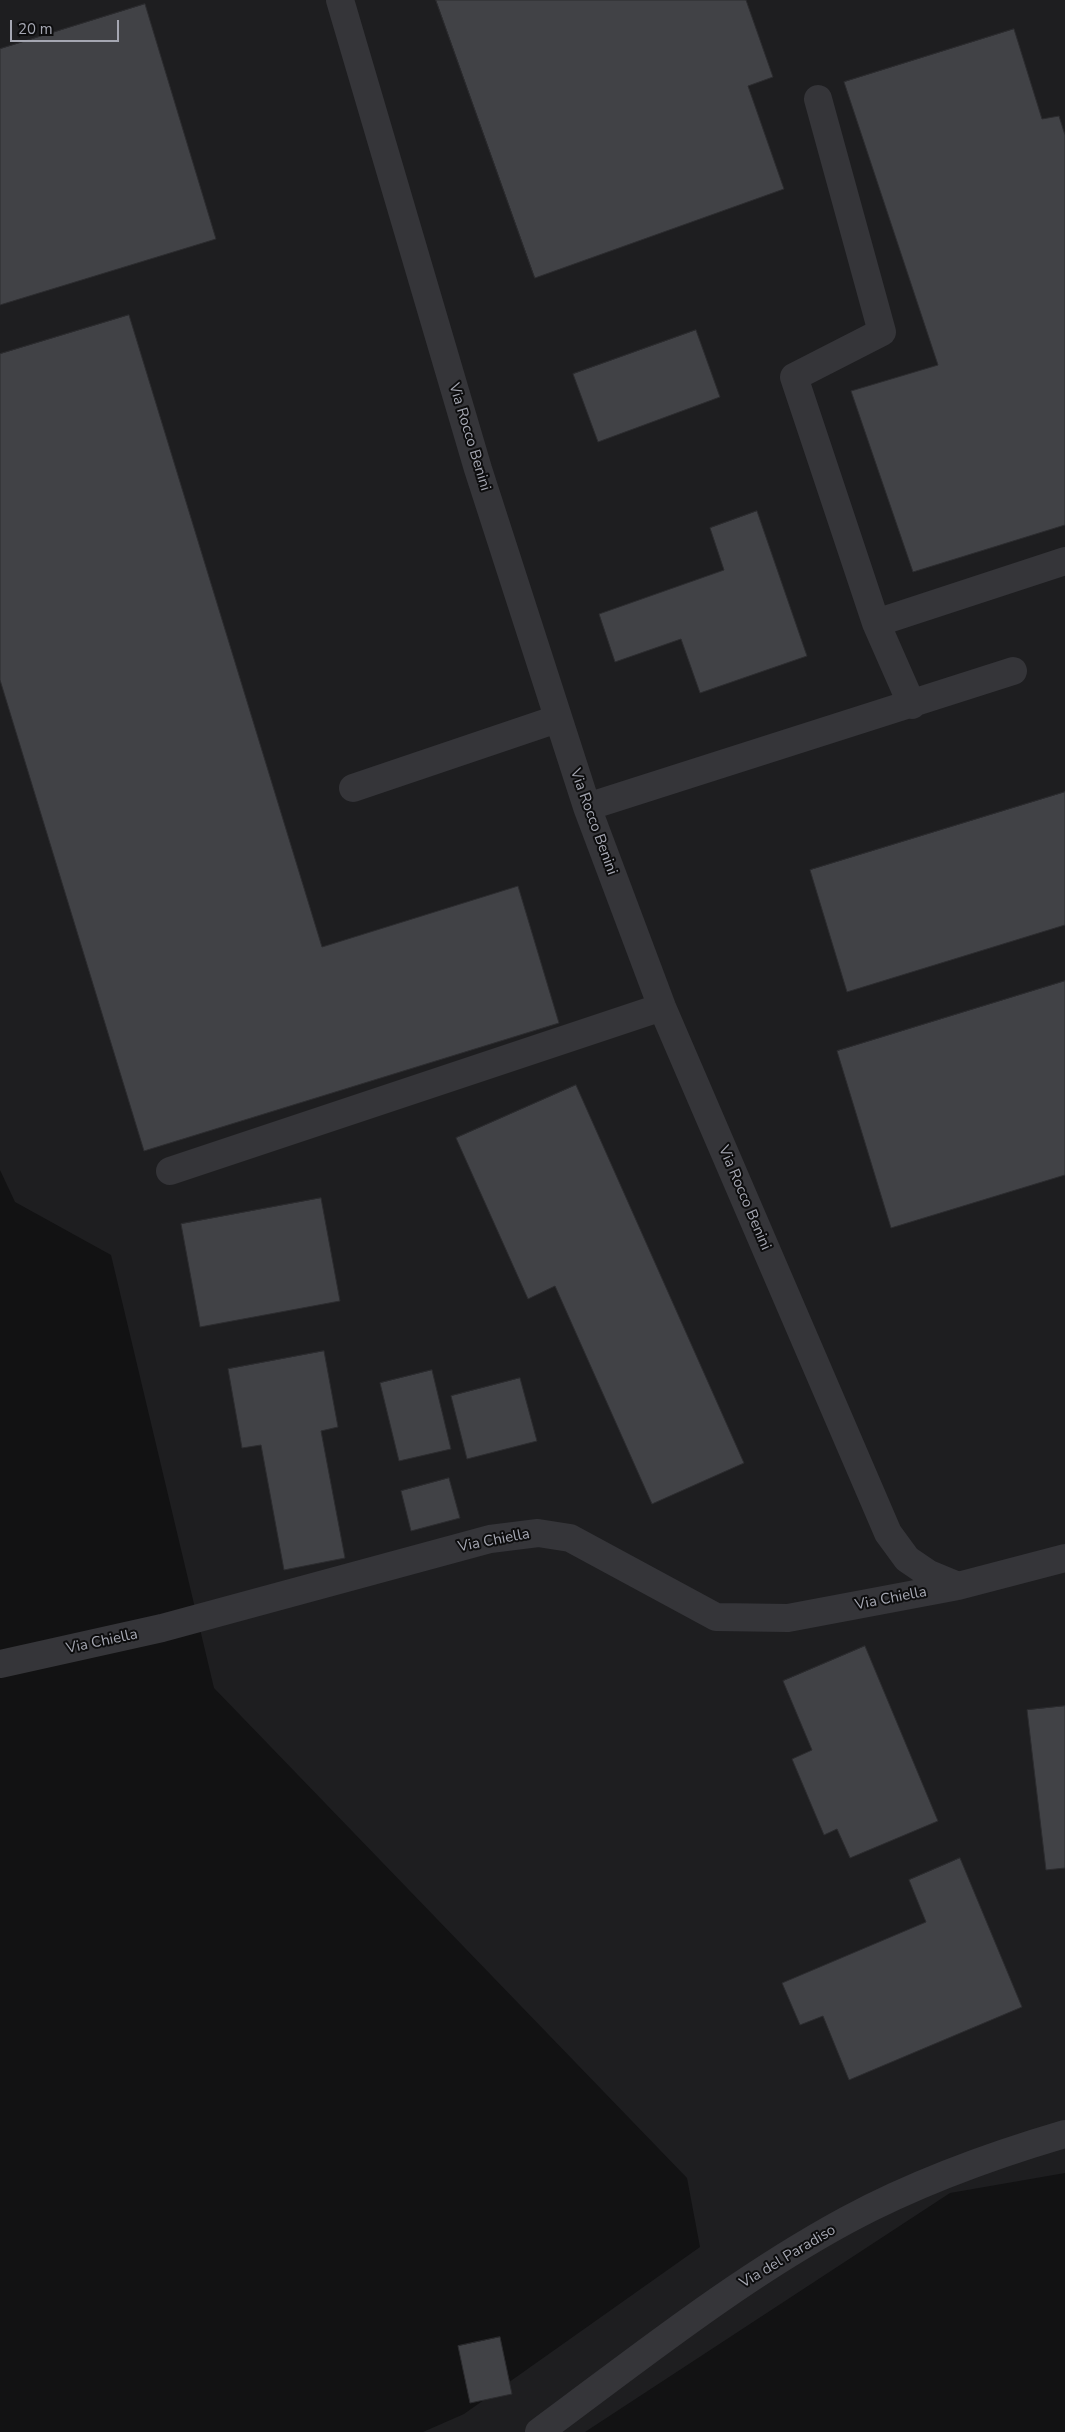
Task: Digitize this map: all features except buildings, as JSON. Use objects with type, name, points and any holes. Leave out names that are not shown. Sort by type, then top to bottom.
[{"type":"street","name":"Via Rocco Benini","points":[[340,0],[478,469],[557,719],[587,807],[662,1007],[888,1533],[907,1559],[929,1574],[958,1586]]},
{"type":"street","points":[[818,99],[882,332],[794,377],[876,623],[912,704]]},
{"type":"street","points":[[876,623],[1065,561]]},
{"type":"street","points":[[587,807],[1013,671]]},
{"type":"street","points":[[353,788],[557,719]]},
{"type":"street","points":[[170,1171],[662,1007]]},
{"type":"street","name":"Via Chiella","points":[[0,1664],[162,1628],[490,1540],[538,1533],[570,1538],[716,1617],[788,1618],[958,1586],[1065,1558]]},
{"type":"street","name":"Via del Paradiso","points":[[539,2432],[745,2281],[847,2220],[928,2181],[1011,2150],[1065,2134]]},
{"type":"shaded area","points":[[0,0],[1065,0],[1065,2173],[950,2193],[585,2432],[423,2432],[464,2414],[700,2247],[687,2178],[214,1688],[111,1255],[15,1202],[0,1170]]}]
